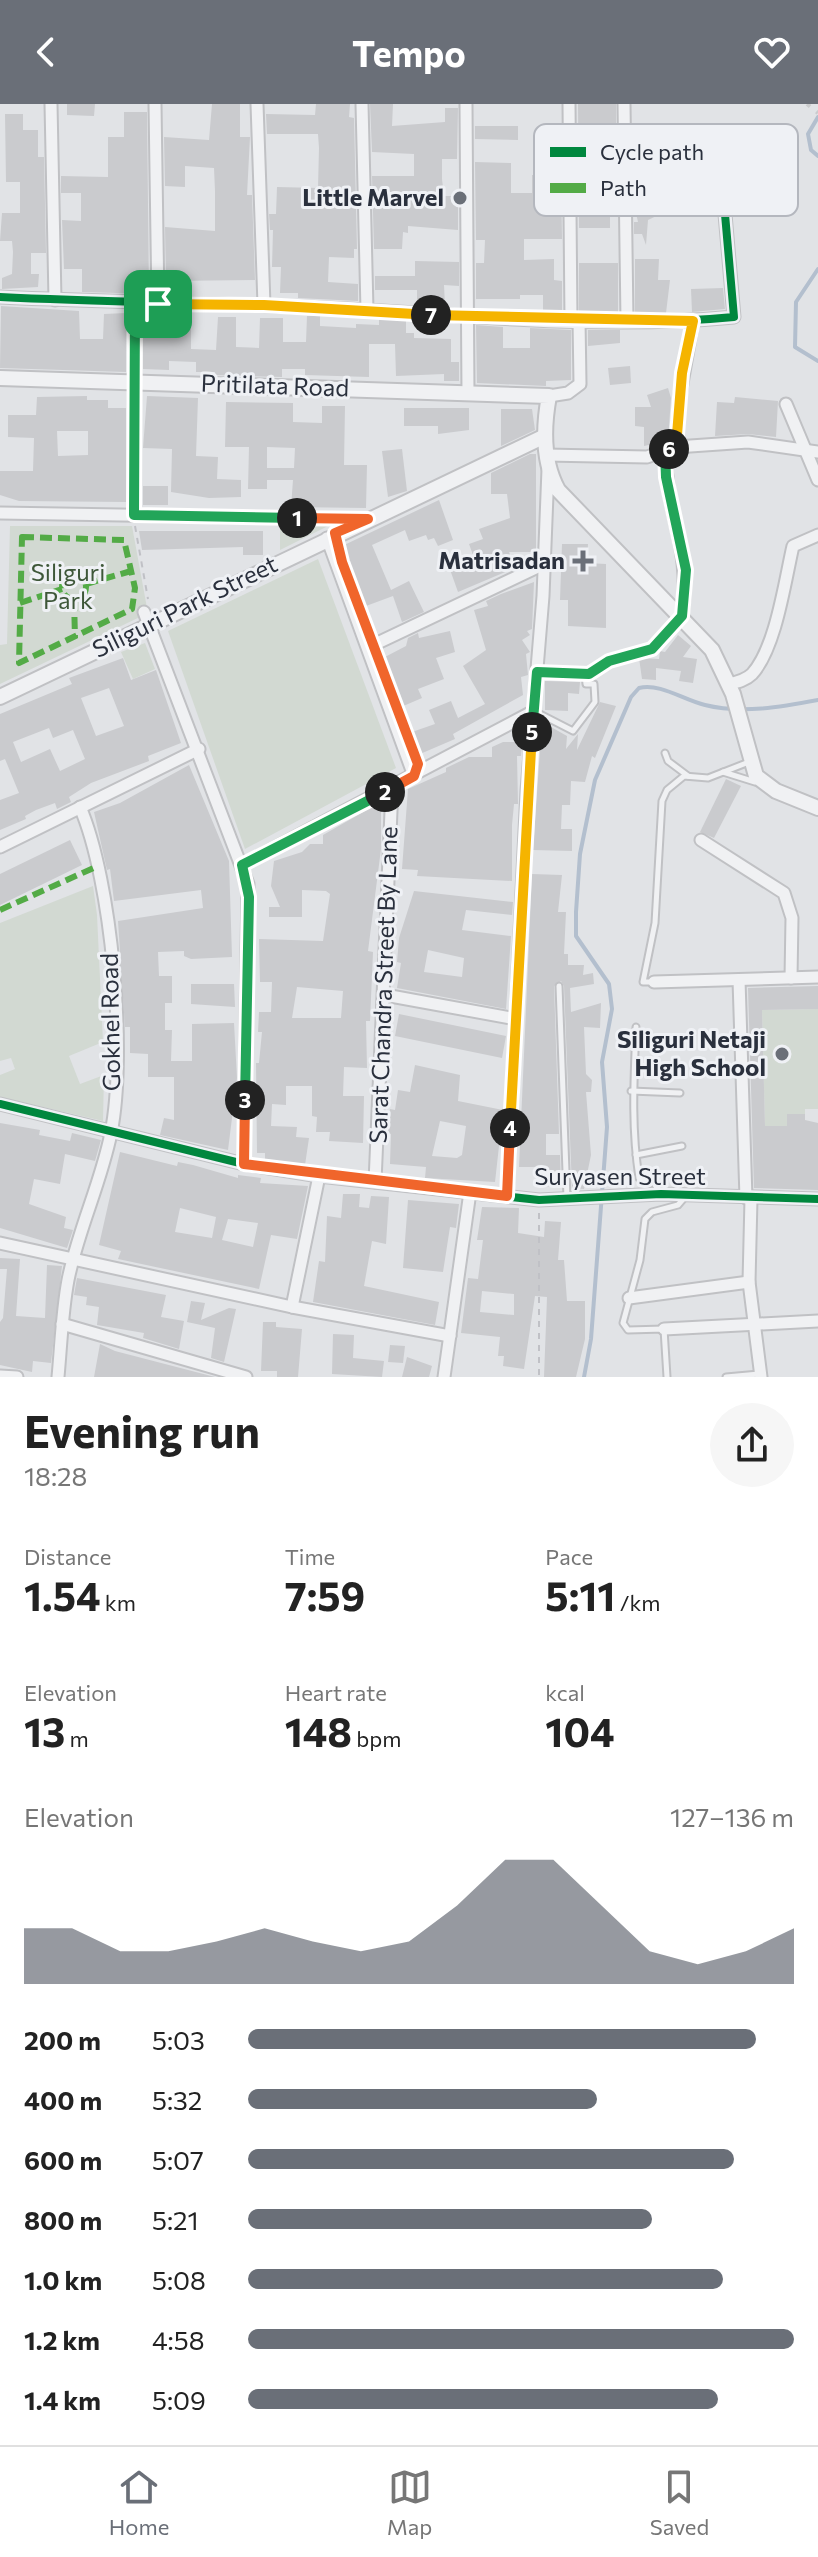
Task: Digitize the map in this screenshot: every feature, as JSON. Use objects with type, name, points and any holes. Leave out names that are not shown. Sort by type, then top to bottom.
[{"type":"street","points":[[51,104],[55,300]]},
{"type":"street","points":[[155,104],[158,304]]},
{"type":"street","points":[[257,104],[264,305]]},
{"type":"street","points":[[362,104],[367,310]]},
{"type":"street","points":[[466,104],[468,393]]},
{"type":"street","points":[[569,104],[570,124]]},
{"type":"street","points":[[624,104],[624,124]]},
{"type":"street","points":[[507,1196],[544,564],[545,436],[549,396],[568,393],[580,384],[572,216]]},
{"type":"street","points":[[626,216],[627,320]]},
{"type":"street","points":[[0,297],[264,305],[469,318],[693,321],[734,317],[725,216]]},
{"type":"street","points":[[134,518],[135,303]]},
{"type":"street","points":[[682,616],[686,570],[666,477],[693,321]]},
{"type":"street","name":"Pritilata Road","points":[[0,378],[549,396]]},
{"type":"street","points":[[786,404],[812,451],[818,480]]},
{"type":"street","name":"Siliguri Park Street","points":[[0,697],[147,618],[545,436]]},
{"type":"street","points":[[547,462],[630,458],[671,449],[748,442],[812,451]]},
{"type":"street","points":[[547,462],[558,490],[586,523],[682,616],[712,650],[731,689],[750,761],[764,784],[818,808]]},
{"type":"street","points":[[0,513],[134,518],[368,519]]},
{"type":"street","points":[[731,689],[749,677],[758,665],[780,604],[793,546],[818,535]]},
{"type":"street","points":[[327,538],[414,776]]},
{"type":"street","points":[[369,647],[544,564]]},
{"type":"street","points":[[147,618],[242,865],[249,897],[244,1164]]},
{"type":"street","points":[[242,865],[534,711]]},
{"type":"street","points":[[0,847],[199,749]]},
{"type":"street","name":"Sarat Chandra Street By Lane","points":[[375,1182],[392,788]]},
{"type":"street","name":"Gokhel Road","points":[[58,1377],[62,1324],[74,1260],[112,1130],[116,1023],[112,957],[96,854],[80,807]]},
{"type":"street","points":[[701,840],[784,893],[792,918],[791,978]]},
{"type":"street","points":[[654,982],[818,977]]},
{"type":"street","points":[[739,980],[749,1282],[761,1375]]},
{"type":"street","points":[[385,995],[516,1019]]},
{"type":"street","name":"Suryasen Street","points":[[0,1104],[244,1164],[319,1176],[539,1200],[661,1194],[818,1199]]},
{"type":"street","points":[[292,1307],[319,1176]]},
{"type":"street","points":[[444,1377],[470,1192]]},
{"type":"street","points":[[0,1243],[292,1307],[450,1336]]},
{"type":"street","points":[[629,1298],[749,1282]]},
{"type":"street","points":[[664,1329],[818,1321]]},
{"type":"street","points":[[62,1324],[246,1377]]},
{"type":"street","points":[[0,1376],[17,1377]]},
{"type":"lane","points":[[537,672],[585,674],[609,661],[652,649],[682,616]]},
{"type":"lane","points":[[534,711],[573,731],[595,702],[594,684],[586,684],[585,674]]},
{"type":"lane","points":[[665,753],[668,761],[688,776]]},
{"type":"lane","points":[[654,982],[643,982],[655,923],[662,801],[675,782],[688,776],[708,778],[750,761]]},
{"type":"lane","points":[[723,772],[764,784]]},
{"type":"lane","points":[[559,986],[567,1199]]},
{"type":"lane","points":[[636,1027],[631,1091],[639,1178],[654,1183],[661,1194]]},
{"type":"lane","points":[[631,1091],[680,1093]]},
{"type":"lane","points":[[636,1155],[682,1146]]},
{"type":"lane","points":[[667,1377],[664,1329],[625,1329],[645,1219],[652,1212],[678,1205],[685,1195]]},
{"type":"lane","points":[[726,1377],[761,1375]]},
{"type":"path","points":[[134,518],[151,615],[147,618]]},
{"type":"path","points":[[539,1200],[539,1377]]},
{"type":"green space","name":"Siliguri Park","points":[[10,526],[132,526],[147,608],[142,616],[0,684],[0,645],[7,644]]},
{"type":"green space","points":[[328,526],[280,550],[280,528]]},
{"type":"green space","points":[[318,559],[396,768],[245,849],[168,631]]},
{"type":"green space","points":[[145,643],[155,669],[133,679],[121,652]]},
{"type":"green space","points":[[93,886],[103,1042],[69,1056],[80,1084],[104,1075],[103,1121],[0,1097],[0,1075],[15,1069],[11,1058],[0,1061],[0,923]]},
{"type":"green space","points":[[818,1009],[818,1109],[805,1109],[805,1114],[787,1114],[787,1126],[765,1126],[762,1010]]},
{"type":"building","points":[[67,104],[95,104],[94,116],[67,115]]},
{"type":"building","points":[[212,104],[240,104],[240,137],[250,137],[247,195],[252,195],[255,280],[166,281],[165,227],[215,231],[215,191],[214,168],[185,166],[185,187],[165,186],[164,137],[209,140]]},
{"type":"building","points":[[316,104],[350,104],[349,117],[354,118],[357,249],[354,249],[354,258],[329,257],[328,282],[358,284],[358,301],[298,298],[298,293],[280,293],[281,267],[272,267],[273,230],[270,230],[269,214],[276,214],[277,187],[318,188],[319,148],[318,134],[267,134],[266,114],[315,115]]},
{"type":"building","points":[[370,104],[393,104],[392,126],[445,122],[445,108],[458,108],[457,159],[442,159],[442,179],[444,196],[458,196],[458,230],[408,226],[408,233],[403,232],[402,249],[374,249],[372,176],[414,176],[414,154],[372,152]]},
{"type":"building","points":[[578,104],[616,104],[616,124],[578,124]]},
{"type":"building","points":[[124,112],[147,112],[149,294],[82,292],[82,269],[64,269],[62,220],[81,221],[81,193],[61,193],[61,176],[108,177],[108,137],[124,137]]},
{"type":"building","points":[[5,114],[23,114],[23,130],[38,130],[38,157],[44,157],[46,253],[31,253],[31,274],[39,274],[38,287],[2,289],[2,278],[12,274],[13,252],[12,241],[0,241],[2,213],[20,213],[20,182],[6,182]]},
{"type":"building","points":[[475,126],[518,126],[518,140],[475,139]]},
{"type":"building","points":[[475,162],[511,163],[511,193],[532,193],[534,175],[534,216],[562,216],[562,239],[524,239],[524,260],[554,259],[554,280],[562,281],[562,312],[543,312],[543,295],[520,295],[520,299],[476,299],[476,263],[484,263],[485,240],[476,240]]},
{"type":"building","points":[[579,216],[610,217],[610,228],[579,228]]},
{"type":"building","points":[[637,216],[656,216],[648,220],[646,245],[642,234],[634,234],[634,222],[638,222]]},
{"type":"building","points":[[635,259],[659,259],[658,280],[670,280],[666,313],[635,313]]},
{"type":"building","points":[[415,261],[459,262],[459,286],[444,285],[445,306],[417,305],[417,290],[375,290],[375,276],[415,276]]},
{"type":"building","points":[[579,263],[618,263],[618,313],[579,312]]},
{"type":"building","points":[[723,288],[725,309],[692,312],[691,289]]},
{"type":"building","points":[[1,306],[79,311],[80,339],[103,339],[104,314],[126,313],[126,372],[0,368]]},
{"type":"building","points":[[143,313],[168,313],[168,329],[191,329],[191,349],[216,350],[218,317],[236,317],[236,347],[259,348],[260,318],[283,318],[283,342],[306,342],[307,316],[320,316],[320,326],[356,328],[356,324],[379,325],[379,319],[406,321],[406,333],[414,333],[414,338],[451,339],[451,362],[459,362],[459,381],[444,381],[444,374],[396,376],[395,344],[369,344],[369,377],[305,375],[305,369],[282,369],[282,377],[215,375],[215,372],[196,372],[196,362],[169,361],[169,370],[143,369]]},
{"type":"building","points":[[476,325],[503,327],[503,348],[530,348],[530,328],[571,330],[571,380],[546,381],[546,386],[477,383]]},
{"type":"building","points":[[588,330],[620,330],[620,343],[588,346]]},
{"type":"building","points":[[630,366],[631,383],[610,385],[608,368]]},
{"type":"building","points":[[668,388],[671,398],[668,441],[644,446],[644,427],[635,426],[635,407],[651,407],[647,395]]},
{"type":"building","points":[[87,396],[87,400],[108,400],[108,408],[126,408],[126,502],[19,501],[0,495],[0,471],[33,471],[34,438],[8,437],[8,415],[36,415],[37,397]],"holes":[[[57,431],[88,431],[88,455],[58,456]]]},
{"type":"building","points":[[147,396],[198,398],[196,456],[218,457],[217,479],[241,480],[241,497],[209,498],[171,492],[172,449],[143,448]]},
{"type":"building","points":[[735,397],[778,401],[776,437],[748,434],[715,436],[717,402],[734,403]]},
{"type":"building","points":[[226,402],[293,403],[293,422],[322,423],[322,406],[345,406],[344,465],[367,465],[366,508],[291,507],[293,480],[267,480],[267,489],[248,489],[249,447],[225,447]],"holes":[[[267,447],[295,448],[294,468],[267,468]]]},
{"type":"building","points":[[404,408],[469,408],[469,430],[438,434],[438,426],[404,426]]},
{"type":"building","points":[[501,409],[532,409],[535,430],[501,446]]},
{"type":"building","points":[[402,449],[407,491],[388,497],[382,451]]},
{"type":"building","points":[[536,454],[536,552],[509,552],[515,568],[458,592],[448,564],[473,555],[469,544],[483,539],[479,529],[510,518],[507,494],[491,494],[491,473]]},
{"type":"building","points":[[143,486],[168,486],[168,505],[143,505]]},
{"type":"building","points":[[439,500],[453,540],[438,546],[434,538],[428,540],[426,535],[409,541],[405,530],[372,545],[391,590],[409,581],[424,612],[402,622],[393,596],[366,606],[340,547]]},
{"type":"building","points":[[139,531],[263,531],[263,555],[243,555],[243,547],[142,550]]},
{"type":"building","points":[[562,544],[588,544],[587,563],[606,564],[606,628],[568,626],[568,600],[560,600]]},
{"type":"building","points":[[534,582],[532,629],[527,631],[530,635],[522,640],[530,652],[526,654],[528,675],[521,677],[523,695],[453,734],[455,739],[420,754],[412,732],[435,724],[429,710],[451,701],[458,718],[485,704],[463,666],[486,650],[474,610],[488,606],[486,601],[501,594]]},
{"type":"building","points":[[450,631],[455,652],[436,658],[444,679],[418,689],[422,698],[401,707],[383,658],[406,646],[408,638],[418,633],[419,638]]},
{"type":"building","points":[[678,635],[691,646],[683,657],[697,659],[693,683],[679,681],[681,671],[656,668],[656,680],[642,679],[639,658],[659,659],[660,651],[665,652]]},
{"type":"building","points":[[123,658],[131,680],[156,670],[181,743],[148,756],[149,761],[91,783],[69,797],[71,802],[57,809],[55,803],[0,830],[0,800],[19,793],[5,759],[0,761],[0,714],[72,684],[69,678]],"holes":[[[109,688],[124,726],[96,736],[81,698]],[[49,728],[53,738],[73,730],[85,759],[60,771],[50,749],[21,762],[13,742]]]},
{"type":"building","points":[[545,681],[580,682],[579,694],[568,693],[568,711],[545,710]]},
{"type":"building","points":[[600,702],[616,706],[595,758],[592,756],[585,782],[571,781],[570,805],[562,805],[561,829],[572,829],[572,851],[533,850],[542,722],[567,736],[566,749],[578,734],[577,750]]},
{"type":"building","points":[[503,742],[522,742],[521,756],[517,756],[518,804],[514,804],[512,825],[512,881],[417,876],[418,870],[402,869],[408,789],[446,772],[446,768],[469,757],[492,757],[492,747]]},
{"type":"building","points":[[189,765],[229,861],[232,957],[191,959],[184,956],[184,951],[158,952],[159,976],[172,976],[172,1003],[165,1003],[165,1030],[172,1030],[171,1061],[192,1061],[192,1024],[234,1023],[237,1078],[228,1150],[160,1135],[164,1118],[174,1120],[174,1077],[148,1077],[148,1054],[130,1053],[130,1027],[125,1027],[118,921],[203,908],[201,890],[114,901],[110,869],[107,870],[94,812],[120,803]]},
{"type":"building","points":[[726,779],[741,786],[714,838],[700,832]]},
{"type":"building","points":[[372,807],[381,807],[381,849],[368,951],[373,952],[370,1021],[366,1021],[367,1068],[344,1067],[343,1096],[364,1096],[363,1143],[329,1141],[330,1132],[316,1132],[317,1117],[312,1116],[312,1086],[286,1086],[286,1105],[272,1104],[271,1126],[297,1127],[296,1137],[309,1138],[305,1165],[265,1159],[265,1153],[257,1153],[256,1063],[259,1063],[262,1032],[258,1032],[259,1012],[271,1012],[272,982],[260,982],[259,939],[323,941],[330,894],[326,891],[302,890],[302,917],[269,917],[269,907],[280,907],[271,886],[274,861],[302,852],[310,844],[323,844],[323,835]],"holes":[[[297,987],[343,991],[341,1018],[292,1018]]]},
{"type":"building","points":[[70,840],[82,865],[0,905],[0,874]]},
{"type":"building","points":[[532,874],[562,875],[558,912],[566,912],[564,954],[568,954],[568,965],[584,965],[583,975],[593,973],[594,984],[570,988],[571,1012],[601,1003],[600,1028],[584,1027],[586,1074],[592,1080],[591,1092],[586,1092],[591,1155],[584,1189],[572,1188],[564,986],[561,981],[554,986],[559,1134],[546,1134],[546,1155],[560,1155],[561,1187],[541,1186],[541,1167],[519,1167]]},
{"type":"building","points":[[414,891],[513,902],[512,915],[466,910],[462,930],[511,936],[506,1009],[397,988],[401,963],[397,962],[399,938]],"holes":[[[428,950],[464,958],[462,977],[424,972]]]},
{"type":"building","points":[[191,984],[234,984],[235,1007],[191,1004]]},
{"type":"building","points":[[818,986],[818,1009],[762,1010],[765,1126],[787,1126],[787,1114],[805,1114],[805,1120],[818,1123],[818,1190],[754,1188],[748,988]]},
{"type":"building","points":[[399,1014],[506,1036],[502,1058],[395,1036]]},
{"type":"building","points":[[415,1065],[460,1075],[458,1101],[503,1110],[495,1182],[425,1178],[426,1167],[390,1164],[391,1134],[386,1132],[390,1109],[395,1110],[398,1090],[410,1092]],"holes":[[[440,1121],[466,1126],[462,1155],[457,1158],[432,1156]]]},
{"type":"building","points":[[0,1123],[40,1130],[39,1135],[70,1141],[72,1133],[101,1140],[95,1161],[65,1154],[60,1184],[34,1179],[29,1204],[66,1217],[64,1228],[73,1230],[67,1248],[0,1228]]},
{"type":"building","points":[[120,1152],[177,1166],[178,1162],[193,1165],[238,1178],[238,1175],[261,1178],[260,1183],[308,1186],[297,1239],[271,1235],[259,1289],[118,1259],[121,1251],[99,1245]],"holes":[[[180,1208],[216,1217],[212,1238],[175,1232]],[[228,1219],[258,1223],[253,1247],[222,1240]]]},
{"type":"building","points":[[343,1194],[360,1194],[359,1207],[369,1208],[371,1196],[389,1197],[386,1244],[372,1241],[364,1286],[439,1302],[435,1325],[313,1302],[319,1261],[325,1262],[327,1216],[341,1218]]},
{"type":"building","points":[[408,1200],[459,1204],[456,1228],[450,1227],[443,1272],[403,1268]]},
{"type":"building","points":[[482,1207],[519,1208],[518,1233],[544,1237],[545,1221],[561,1222],[558,1260],[564,1260],[567,1301],[585,1301],[585,1339],[576,1377],[544,1377],[547,1297],[535,1296],[524,1369],[503,1366],[504,1356],[498,1356],[500,1337],[461,1333],[468,1278],[478,1279],[483,1240],[477,1240]],"holes":[[[482,1291],[514,1294],[514,1315],[480,1312]]]},
{"type":"building","points":[[0,1258],[20,1259],[16,1316],[45,1318],[47,1265],[62,1266],[51,1363],[33,1361],[32,1372],[0,1365],[0,1322],[3,1318],[7,1269],[0,1269]]},
{"type":"building","points":[[77,1278],[166,1295],[161,1317],[184,1321],[179,1349],[143,1338],[144,1333],[97,1325],[99,1307],[86,1305],[87,1297],[74,1295]]},
{"type":"building","points":[[191,1301],[205,1303],[201,1320],[229,1308],[236,1309],[224,1362],[211,1358],[215,1328],[187,1322]]},
{"type":"building","points":[[263,1322],[276,1322],[276,1327],[302,1329],[298,1377],[277,1377],[277,1371],[261,1371]]},
{"type":"building","points":[[333,1334],[354,1335],[353,1358],[384,1361],[382,1377],[332,1374]]},
{"type":"building","points":[[100,1344],[115,1351],[215,1377],[94,1377]]},
{"type":"building","points":[[390,1345],[405,1346],[403,1363],[388,1362]]},
{"type":"building","points":[[407,1357],[432,1366],[429,1377],[402,1377]]},
{"type":"waterway","points":[[818,117],[808,134],[811,150],[818,156]]},
{"type":"waterway","points":[[818,269],[796,302],[795,347],[818,361]]},
{"type":"waterway","points":[[584,1377],[591,1339],[607,1127],[602,1062],[612,1009],[609,984],[576,936],[580,854],[595,780],[631,697],[639,688],[656,688],[697,703],[733,709],[776,707],[818,700]]},
{"type":"railway","points":[[807,104],[818,113]]},
{"type":"marked path","points":[[22,537],[124,540],[135,588],[132,609],[19,663],[22,537]]},
{"type":"marked path","points":[[86,584],[131,571]]},
{"type":"marked path","points":[[74,575],[85,582],[86,587],[79,598],[74,599],[63,592],[62,587],[69,576],[74,575]]},
{"type":"marked path","points":[[20,603],[62,589]]},
{"type":"marked path","points":[[74,599],[75,638]]},
{"type":"marked path","points":[[0,910],[98,866]]},
{"type":"cycle path","points":[[0,297],[596,322],[734,317],[725,216]]},
{"type":"cycle path","points":[[0,1104],[244,1164],[319,1176],[539,1200],[661,1194],[818,1199]]},
{"type":"place","name":"Little Marvel","points":[[460,198]]},
{"type":"place","name":"Matrisadan","points":[[583,561]]},
{"type":"place","name":"Siliguri Netaji High School","points":[[782,1054]]},
{"type":"route","points":[[135,303],[158,304],[264,305],[469,318],[693,321],[682,373],[676,447],[665,451],[666,477],[683,542],[686,570],[682,616],[652,649],[609,661],[592,673],[537,672],[527,790],[507,1196],[319,1176],[244,1164],[249,897],[242,865],[414,776],[418,764],[342,562],[335,533],[368,519],[134,515],[135,303]]}]
